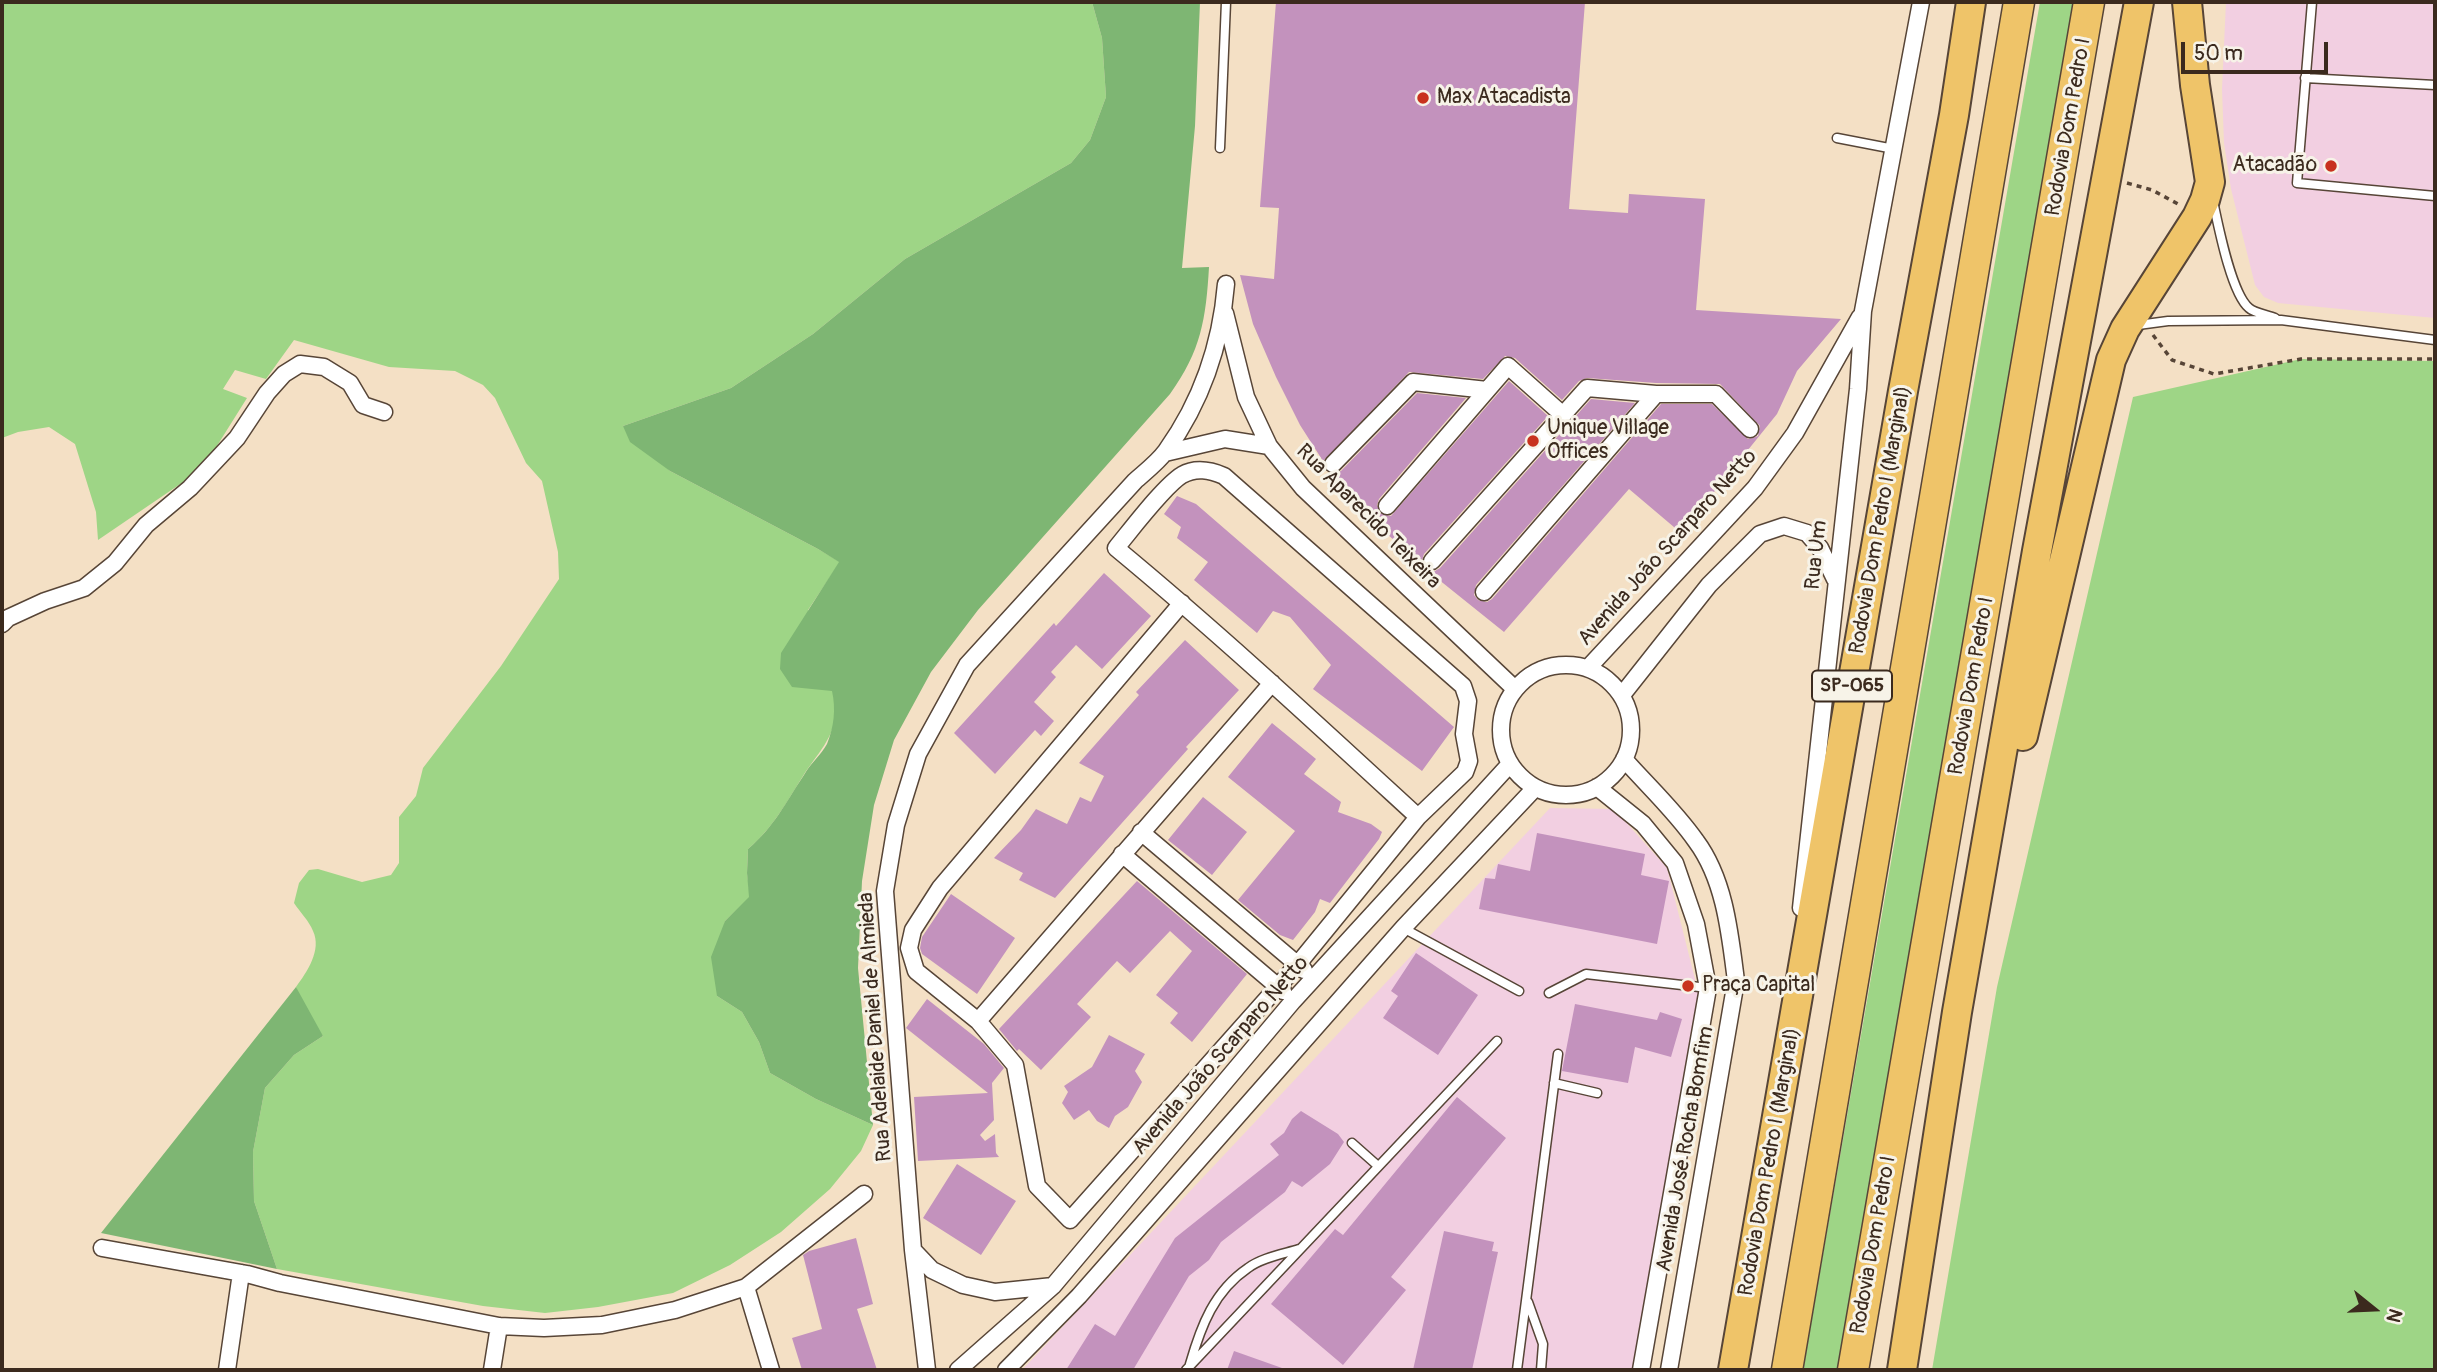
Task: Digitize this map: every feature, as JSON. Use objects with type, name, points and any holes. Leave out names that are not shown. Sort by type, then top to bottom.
[{"type":"highway","name":"Rodovia Dom Pedro I (Marginal)","points":[[1733,1370],[1903,391],[1954,115],[1971,2]]},
{"type":"highway","name":"SP-065","points":[[1787,1370],[2019,2]]},
{"type":"highway","name":"Rodovia Dom Pedro I","points":[[1853,1370],[2089,2]]},
{"type":"highway","points":[[1902,1370],[1957,1012],[2037,551],[2139,2]]},
{"type":"highway","points":[[1957,1012],[2111,360],[2136,326],[2197,217],[2210,182],[2195,85],[2188,2]]},
{"type":"street","name":"Rua Um","points":[[1778,1117],[1858,389],[1863,311],[1921,2]]},
{"type":"street","name":"Rua Adelaide Daniel de Almieda","points":[[927,1370],[913,1250],[885,891],[896,824],[918,754],[967,665],[1135,481],[1165,453],[1200,391],[1212,360],[1224,307],[1226,284]]},
{"type":"street","name":"Rua Aparecido Teixeira","points":[[1224,307],[1246,397],[1269,446],[1303,488],[1515,689]]},
{"type":"street","name":"Avenida João Scarparo Netto","points":[[1588,668],[1755,488],[1795,433],[1863,311]]},
{"type":"street","points":[[2,624],[8,618],[45,601],[84,588],[115,563],[146,524],[190,488],[237,438],[267,393],[284,374],[300,364],[324,367],[350,383],[363,405],[384,412]]},
{"type":"street","points":[[1387,506],[1508,366],[1563,415]]},
{"type":"street","points":[[1333,464],[1413,382],[1488,390]]},
{"type":"street","points":[[1432,561],[1587,388],[1656,394],[1716,394],[1750,429]]},
{"type":"street","points":[[1484,592],[1656,394]]},
{"type":"street","points":[[1165,453],[1225,439],[1269,446]]},
{"type":"street","points":[[1182,603],[940,888],[913,930],[909,948],[916,971],[978,1021],[1015,1065],[1037,1186],[1070,1220],[1298,964],[1418,817],[1465,772],[1469,761],[1464,734],[1468,701],[1463,686],[1224,476],[1212,471],[1197,470],[1177,479],[1116,548],[1182,603],[1272,683],[1418,817]]},
{"type":"street","points":[[1622,695],[1709,585],[1760,534],[1784,526],[1807,533],[1820,548],[1836,580]]},
{"type":"street","points":[[1568,664],[1588,668],[1607,678],[1622,695],[1630,715],[1631,738],[1624,759],[1613,775],[1597,787],[1577,794],[1556,794],[1535,788],[1521,778],[1510,764],[1503,745],[1501,725],[1505,706],[1515,689],[1530,675],[1548,667],[1568,664]]},
{"type":"street","points":[[978,1021],[1272,683]]},
{"type":"street","name":"Avenida José Rocha Bomfim","points":[[1624,759],[1698,842],[1718,884],[1728,924],[1736,981],[1669,1370]]},
{"type":"street","name":"Avenida João Scarparo Netto","points":[[958,1370],[1053,1286],[1293,1001],[1510,764]]},
{"type":"street","name":"Avenida José Rocha Bomfim","points":[[1597,787],[1643,824],[1675,863],[1696,924],[1708,988],[1641,1370]]},
{"type":"street","points":[[1006,1370],[1079,1296],[1403,928],[1535,788]]},
{"type":"street","points":[[1141,832],[1298,964],[1312,980]]},
{"type":"street","points":[[1122,854],[1293,1001]]},
{"type":"street","points":[[102,1248],[242,1273],[280,1283],[499,1326],[544,1328],[602,1325],[676,1310],[746,1287],[864,1194]]},
{"type":"street","points":[[913,1250],[932,1270],[963,1285],[995,1292],[1053,1286]]},
{"type":"street","points":[[227,1370],[242,1273]]},
{"type":"street","points":[[746,1287],[771,1370]]},
{"type":"street","points":[[492,1370],[499,1326]]},
{"type":"lane","points":[[1220,148],[1226,2]]},
{"type":"lane","points":[[2312,2],[2297,183],[2435,196]]},
{"type":"lane","points":[[2305,78],[2435,85]]},
{"type":"lane","points":[[1837,138],[1894,149]]},
{"type":"lane","points":[[2210,182],[2227,261],[2238,289],[2249,307],[2281,320]]},
{"type":"lane","points":[[2136,326],[2281,320],[2433,339]]},
{"type":"lane","points":[[1403,928],[1519,991]]},
{"type":"lane","points":[[1549,993],[1587,974],[1708,988]]},
{"type":"lane","points":[[1187,1368],[1497,1041]]},
{"type":"lane","points":[[1517,1370],[1558,1054]]},
{"type":"lane","points":[[1554,1083],[1597,1093]]},
{"type":"lane","points":[[1352,1143],[1378,1166]]},
{"type":"lane","points":[[1187,1368],[1201,1327],[1219,1295],[1249,1267],[1301,1248]]},
{"type":"lane","points":[[1527,1300],[1543,1344],[1541,1370]]},
{"type":"path","points":[[2127,183],[2152,190],[2197,217]]},
{"type":"path","points":[[2136,326],[2154,339],[2172,360],[2214,374],[2301,359],[2435,359]]},
{"type":"shaded area","name":"Atacadão","points":[[2226,2],[2435,2],[2435,318],[2278,303],[2264,297],[2255,285],[2231,189],[2224,143],[2222,89]]},
{"type":"shaded area","points":[[1550,808],[1614,809],[1667,868],[1699,995],[1634,1370],[1022,1370]]},
{"type":"green space","points":[[2,2],[1092,2],[1102,38],[1106,97],[1090,140],[1071,163],[905,259],[813,334],[731,388],[623,426],[670,471],[840,562],[808,610],[835,699],[833,728],[778,815],[765,833],[748,849],[750,897],[725,921],[717,996],[742,1012],[759,1042],[770,1073],[816,1099],[873,1125],[861,1151],[830,1189],[781,1232],[730,1265],[673,1293],[598,1307],[545,1313],[483,1306],[277,1269],[254,1201],[253,1152],[265,1088],[294,1055],[323,1036],[303,1014],[296,987],[309,968],[316,946],[311,927],[294,903],[299,883],[309,870],[318,869],[362,882],[391,875],[399,863],[399,817],[416,796],[423,768],[501,666],[559,579],[558,552],[542,481],[526,463],[495,398],[483,385],[455,371],[389,367],[294,340],[266,379],[235,370],[223,389],[247,398],[215,449],[192,476],[98,540],[96,512],[75,444],[49,427],[18,432],[2,438]]},
{"type":"green space","points":[[1092,2],[1200,2],[1195,126],[1182,268],[1209,267],[1204,319],[1189,363],[1170,394],[978,610],[931,672],[894,740],[874,805],[862,881],[858,968],[873,1125],[816,1099],[770,1073],[759,1042],[742,1012],[717,996],[711,957],[725,921],[749,897],[748,849],[773,823],[806,771],[825,748],[829,738],[834,711],[832,691],[792,687],[780,669],[781,653],[839,562],[670,471],[630,442],[623,426],[731,388],[813,334],[905,259],[1071,163],[1090,140],[1106,97],[1102,38]]},
{"type":"green space","points":[[2040,2],[2076,2],[2015,340],[1839,1370],[1803,1370]]},
{"type":"green space","points":[[2301,359],[2435,361],[2435,1370],[1932,1370],[1997,987],[2133,397]]},
{"type":"green space","points":[[296,987],[323,1036],[294,1055],[265,1088],[253,1152],[254,1201],[277,1269],[101,1233]]},
{"type":"building","points":[[1276,2],[1585,2],[1569,209],[1628,213],[1629,194],[1705,199],[1696,310],[1841,319],[1797,371],[1777,414],[1681,533],[1629,489],[1504,632],[1428,571],[1440,568],[1591,399],[1635,403],[1476,585],[1474,595],[1478,600],[1487,602],[1492,599],[1661,404],[1712,404],[1748,439],[1758,436],[1760,426],[1720,384],[1587,378],[1579,381],[1562,400],[1515,358],[1505,356],[1483,379],[1409,372],[1323,461],[1300,425],[1276,377],[1253,324],[1240,275],[1274,279],[1279,208],[1260,207]]},
{"type":"building","points":[[1509,381],[1548,416],[1424,554],[1423,566],[1377,525],[1332,474],[1341,471],[1417,393],[1466,398],[1379,499],[1377,505],[1380,513],[1391,516]]},
{"type":"building","points":[[1177,496],[1196,504],[1454,727],[1422,771],[1313,689],[1331,665],[1290,617],[1273,611],[1257,633],[1194,580],[1208,562],[1177,538],[1181,527],[1164,514]]},
{"type":"building","points":[[1104,573],[1151,616],[1102,669],[1076,645],[1051,672],[1056,677],[1034,702],[1054,721],[1041,736],[1035,730],[995,774],[954,733],[1054,623],[1056,626]]},
{"type":"building","points":[[1185,640],[1239,690],[1055,898],[1019,880],[1023,873],[994,858],[1021,830],[1036,809],[1067,824],[1080,797],[1091,802],[1104,776],[1079,763],[1139,695],[1136,692]]},
{"type":"building","points":[[1272,723],[1316,759],[1304,774],[1341,802],[1338,812],[1371,824],[1382,832],[1330,903],[1320,899],[1315,912],[1293,940],[1280,935],[1238,900],[1295,831],[1228,777]]},
{"type":"building","points":[[1203,797],[1247,832],[1212,875],[1168,840]]},
{"type":"building","points":[[1537,833],[1645,854],[1641,875],[1669,881],[1657,944],[1479,909],[1485,878],[1495,879],[1498,864],[1530,871]]},
{"type":"building","points":[[1137,881],[1247,974],[1192,1042],[1170,1023],[1178,1013],[1156,995],[1192,951],[1170,931],[1130,973],[1117,961],[1077,1004],[1091,1017],[1041,1070],[1019,1049],[1017,1051],[999,1029]]},
{"type":"building","points":[[951,894],[1015,938],[977,994],[922,954],[920,948],[922,937]]},
{"type":"building","points":[[1416,953],[1478,995],[1438,1055],[1383,1018],[1398,996],[1391,991]]},
{"type":"building","points":[[927,999],[984,1044],[1004,1068],[992,1083],[994,1120],[980,1135],[985,1141],[995,1134],[996,1153],[999,1157],[918,1161],[914,1097],[988,1093],[906,1028]]},
{"type":"building","points":[[1575,1004],[1657,1020],[1660,1012],[1682,1019],[1671,1057],[1635,1047],[1628,1083],[1562,1071]]},
{"type":"building","points":[[1109,1035],[1145,1054],[1135,1071],[1142,1082],[1128,1107],[1115,1116],[1109,1128],[1097,1121],[1089,1110],[1074,1120],[1062,1103],[1068,1092],[1064,1086],[1092,1067]]},
{"type":"building","points":[[1457,1097],[1506,1138],[1391,1277],[1406,1290],[1343,1365],[1271,1304],[1335,1229],[1343,1235]]},
{"type":"building","points":[[1301,1111],[1338,1134],[1344,1142],[1330,1164],[1302,1187],[1292,1181],[1285,1192],[1221,1242],[1209,1260],[1189,1276],[1133,1370],[1066,1370],[1095,1324],[1115,1336],[1175,1238],[1279,1155],[1270,1144],[1284,1133],[1292,1119]]},
{"type":"building","points":[[957,1164],[1016,1201],[981,1255],[923,1218]]},
{"type":"building","points":[[1444,1231],[1494,1242],[1492,1251],[1498,1252],[1472,1370],[1413,1370]]},
{"type":"building","points":[[856,1238],[873,1304],[857,1309],[877,1370],[802,1370],[792,1338],[822,1329],[803,1255]]},
{"type":"building","points":[[1234,1351],[1282,1368],[1227,1370]]},
{"type":"place","name":"Max Atacadista","points":[[1423,98]]},
{"type":"place","name":"Atacadão","points":[[2331,166]]},
{"type":"place","name":"Unique Village Offices","points":[[1533,441]]},
{"type":"place","name":"Praça Capital","points":[[1688,986]]}]
